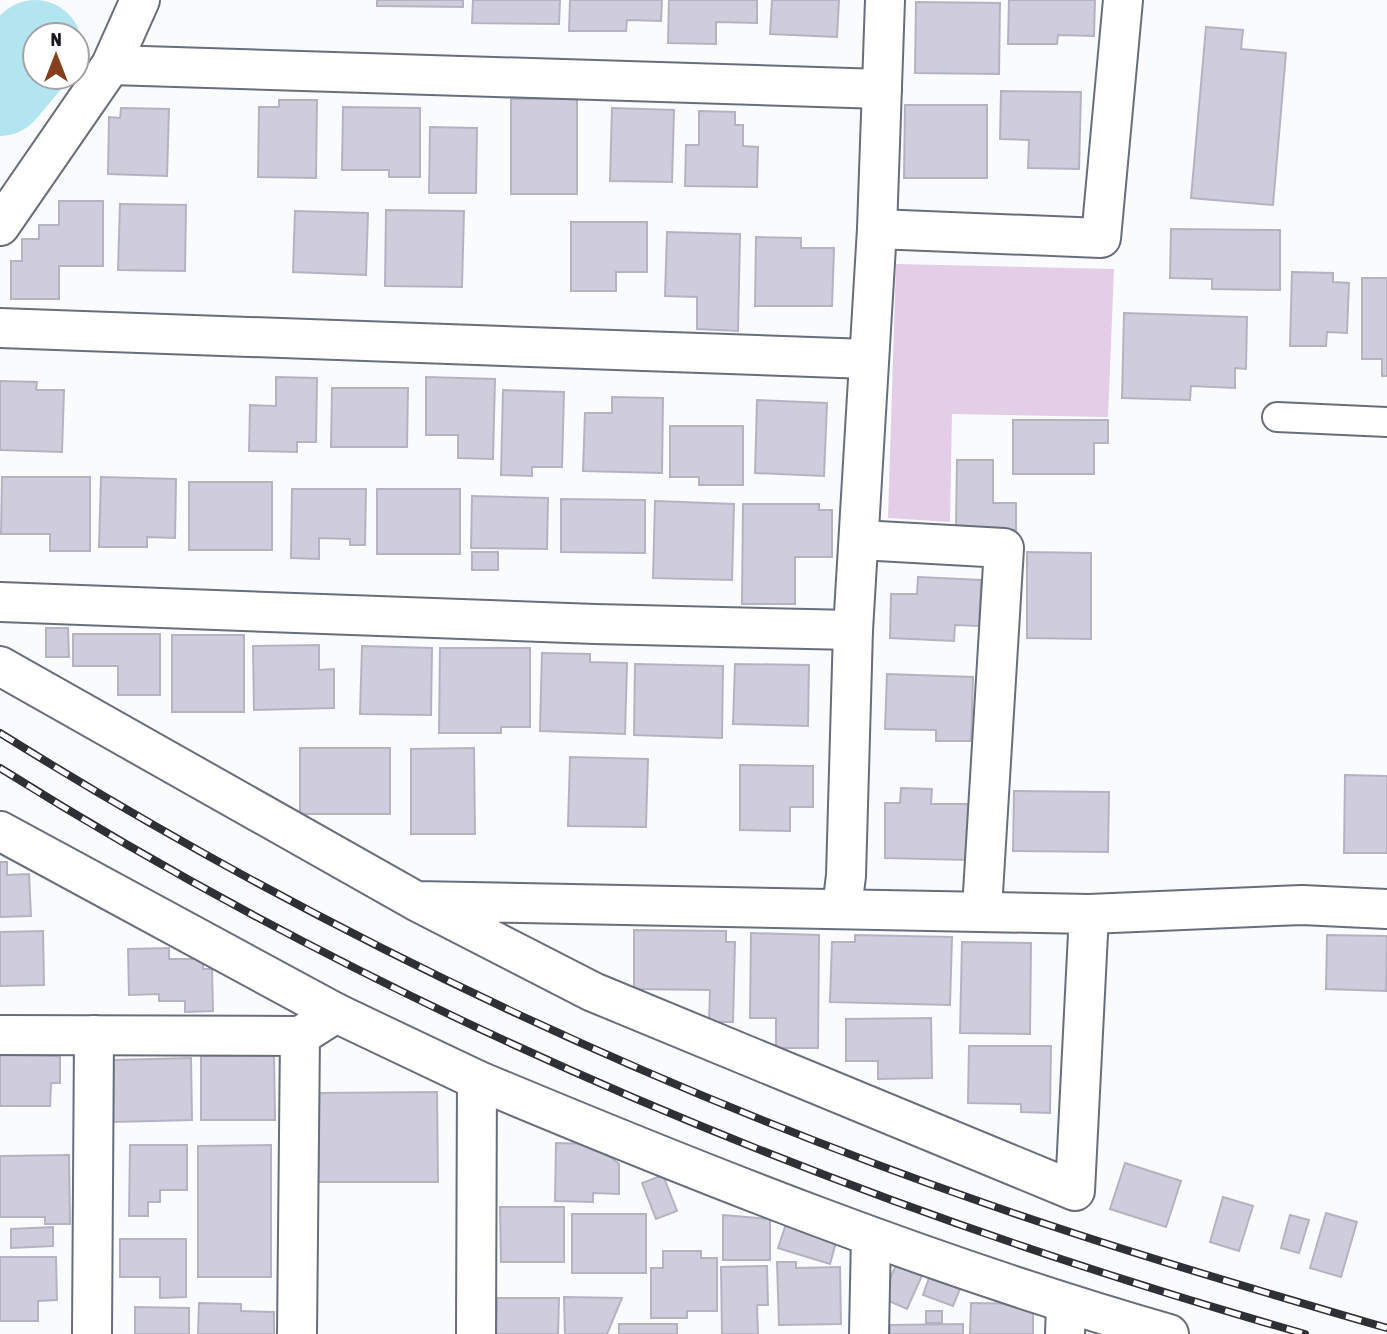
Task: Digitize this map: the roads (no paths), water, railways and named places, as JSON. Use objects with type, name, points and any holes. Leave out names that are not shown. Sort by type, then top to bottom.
[{"type":"street","points":[[0,226],[111,65],[141,0]]},
{"type":"street","points":[[842,907],[846,876],[853,630],[877,229],[885,0]]},
{"type":"street","points":[[877,229],[1101,238],[1123,0]]},
{"type":"street","points":[[111,65],[882,89]]},
{"type":"street","points":[[0,328],[868,359]]},
{"type":"street","points":[[860,540],[1004,548],[982,909]]},
{"type":"street","points":[[0,602],[595,624],[853,630]]},
{"type":"street","points":[[0,666],[416,901],[593,992],[1075,1191],[1088,914]]},
{"type":"street","points":[[0,831],[336,1013],[477,1080],[680,1165],[871,1237],[1066,1319],[1169,1334]]},
{"type":"street","points":[[416,901],[982,909],[1088,914],[1301,905],[1387,909]]},
{"type":"street","points":[[0,1035],[300,1036],[336,1013]]},
{"type":"street","points":[[92,1334],[94,1035]]},
{"type":"street","points":[[297,1334],[300,1036]]},
{"type":"street","points":[[476,1334],[477,1080]]},
{"type":"street","points":[[869,1334],[871,1237]]},
{"type":"lane","points":[[1278,417],[1387,422]]},
{"type":"waterway","points":[[0,89],[21,64]]},
{"type":"railway","points":[[0,733],[117,804],[236,871],[357,935],[605,1054],[858,1158],[987,1204],[1136,1253],[1387,1328]]},
{"type":"railway","points":[[0,768],[153,860],[310,945],[470,1024],[632,1097],[798,1164],[965,1226],[1134,1283],[1305,1334]]}]
